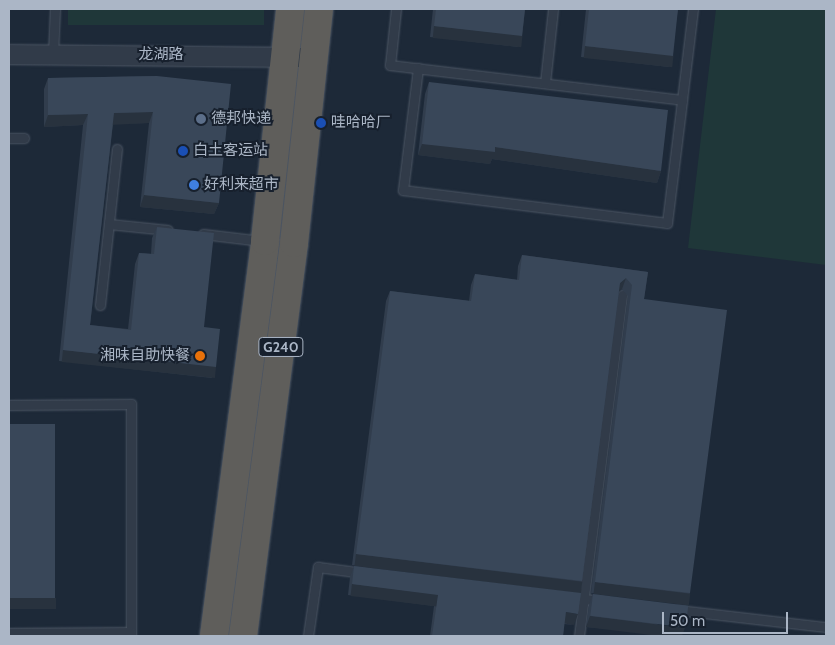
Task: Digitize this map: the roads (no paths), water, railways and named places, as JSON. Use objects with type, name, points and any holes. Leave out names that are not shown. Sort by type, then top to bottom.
[{"type":"highway","name":"G240","points":[[214,636],[265,241],[290,9]]},
{"type":"highway","name":"G240","points":[[243,636],[294,243],[319,9]]},
{"type":"street","name":"龙湖路","points":[[9,54],[314,57]]},
{"type":"lane","points":[[53,54],[55,9]]},
{"type":"lane","points":[[396,9],[390,65],[682,100]]},
{"type":"lane","points":[[544,84],[553,9]]},
{"type":"lane","points":[[418,68],[403,190],[667,223],[693,9]]},
{"type":"lane","points":[[9,138],[24,138]]},
{"type":"lane","points":[[100,305],[117,149]]},
{"type":"lane","points":[[109,224],[177,231]]},
{"type":"lane","points":[[197,234],[265,241]]},
{"type":"lane","points":[[579,636],[622,295]]},
{"type":"lane","points":[[9,405],[131,404],[131,634],[9,632]]},
{"type":"lane","points":[[308,636],[318,567],[377,574]]},
{"type":"lane","points":[[554,595],[613,602]]},
{"type":"lane","points":[[671,609],[826,627]]},
{"type":"place","name":"德邦快递","points":[[201,119]]},
{"type":"place","name":"哇哈哈厂","points":[[321,123]]},
{"type":"place","name":"白土客运站","points":[[183,151]]},
{"type":"place","name":"好利来超市","points":[[194,185]]},
{"type":"place","name":"湘味自助快餐","points":[[200,356]]}]
